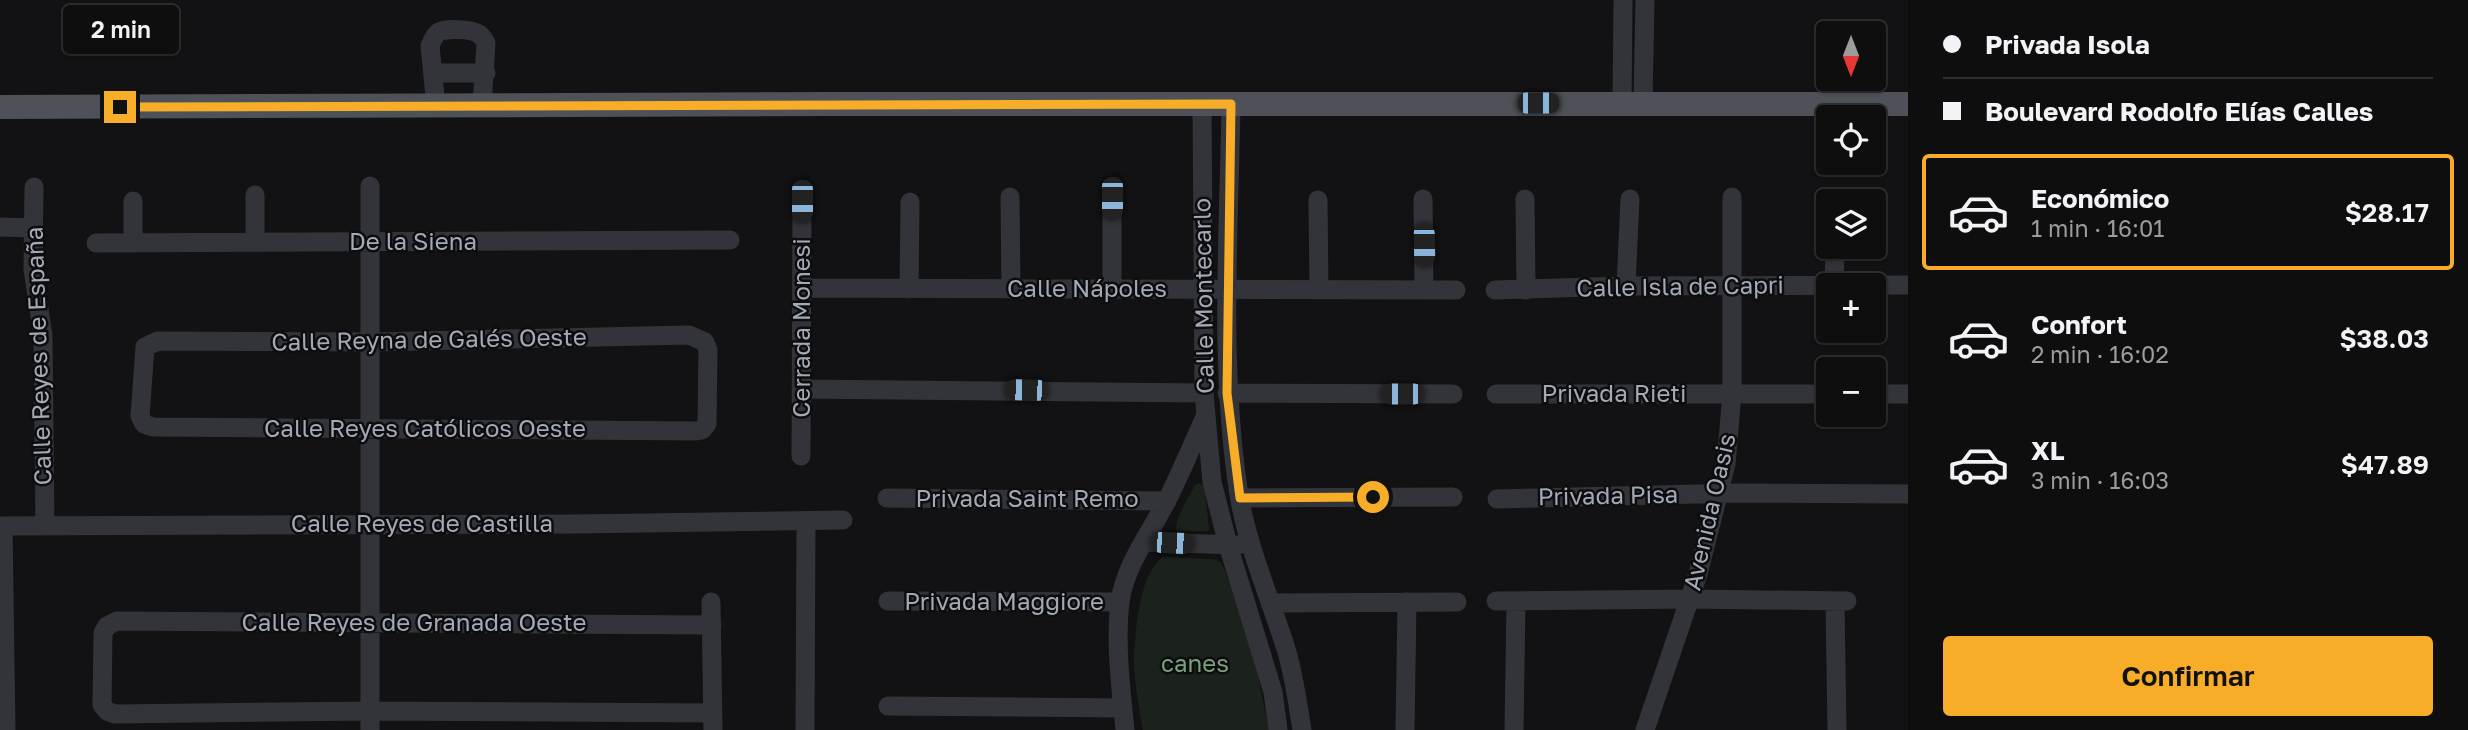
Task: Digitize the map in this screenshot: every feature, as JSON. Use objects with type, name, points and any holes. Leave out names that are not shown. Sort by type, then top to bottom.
[{"type":"main road","points":[[0,107],[1908,104]]},
{"type":"street","points":[[1623,0],[1632,103]]},
{"type":"street","points":[[1632,103],[1645,0]]},
{"type":"street","points":[[436,106],[430,46],[434,37],[446,31],[473,32],[481,35],[486,43],[482,105]]},
{"type":"street","points":[[433,73],[486,73]]},
{"type":"street","name":"Calle Montecarlo","points":[[1202,104],[1204,393],[1212,482],[1228,545],[1273,692],[1279,730]]},
{"type":"street","name":"Calle Montecarlo","points":[[1231,104],[1227,393],[1240,498],[1252,545],[1287,653],[1302,730]]},
{"type":"street","points":[[370,186],[370,721],[713,721],[711,602]]},
{"type":"street","name":"Calle Reyes de España","points":[[34,187],[33,269],[43,335],[45,525]]},
{"type":"street","points":[[255,195],[255,242]]},
{"type":"street","points":[[1010,197],[1011,289]]},
{"type":"street","name":"Avenida Oasis","points":[[1645,730],[1690,599],[1719,494],[1729,444],[1732,393],[1732,197]]},
{"type":"street","points":[[1112,198],[1112,290]]},
{"type":"street","points":[[1423,199],[1424,290]]},
{"type":"street","points":[[1525,199],[1526,290]]},
{"type":"street","points":[[1626,286],[1630,199]]},
{"type":"street","points":[[1318,200],[1319,290]]},
{"type":"street","points":[[133,201],[133,242]]},
{"type":"street","name":"Cerrada Monesi","points":[[801,456],[802,201]]},
{"type":"street","points":[[909,289],[910,202]]},
{"type":"street","points":[[0,227],[32,228]]},
{"type":"street","name":"De la Siena","points":[[96,243],[730,240]]},
{"type":"street","name":"Calle Isla de Capri","points":[[1495,290],[1816,285]]},
{"type":"street","name":"Calle Isla de Capri","points":[[1886,285],[1908,285]]},
{"type":"street","name":"Calle Nápoles","points":[[802,288],[1456,290]]},
{"type":"street","name":"Calle Reyna de Galés Oeste","points":[[153,427],[144,424],[140,416],[145,347],[158,341],[371,342],[689,335],[705,342],[708,350],[707,424],[702,430],[696,431]]},
{"type":"street","points":[[802,389],[1204,393]]},
{"type":"street","points":[[1227,393],[1452,394]]},
{"type":"street","name":"Privada Rieti","points":[[1496,394],[1816,394]]},
{"type":"street","points":[[1886,394],[1908,394]]},
{"type":"street","points":[[1125,730],[1120,681],[1120,602],[1128,577],[1205,416]]},
{"type":"street","name":"Calle Reyes Católicos Oeste","points":[[153,427],[696,431]]},
{"type":"street","name":"Privada Pisa","points":[[1497,499],[1719,494],[1908,494]]},
{"type":"street","points":[[1240,498],[1453,497]]},
{"type":"street","name":"Privada Saint Remo","points":[[887,498],[1167,500]]},
{"type":"street","name":"Calle Reyes de Castilla","points":[[1,526],[843,520]]},
{"type":"street","points":[[806,522],[806,730]]},
{"type":"street","points":[[1,526],[6,730]]},
{"type":"street","points":[[1144,542],[1252,545]]},
{"type":"street","points":[[1514,730],[1506,601],[1690,599],[1841,601],[1837,730]]},
{"type":"street","name":"Privada Maggiore","points":[[888,601],[1120,602]]},
{"type":"street","points":[[1405,730],[1407,602]]},
{"type":"street","points":[[1270,603],[1457,602]]},
{"type":"street","name":"Calle Reyes de Granada Oeste","points":[[370,721],[115,714],[102,705],[103,634],[107,626],[117,621],[712,625]]},
{"type":"street","points":[[888,706],[1123,708]]},
{"type":"green space","points":[[1199,483],[1205,487],[1209,531],[1176,531],[1183,507],[1195,485]]},
{"type":"green space","name":"canes","points":[[1163,557],[1213,559],[1220,562],[1224,568],[1252,646],[1269,730],[1143,730],[1134,668],[1137,620],[1148,576]]},
{"type":"route","points":[[120,107],[1231,104],[1227,393],[1240,498],[1373,497]]}]
